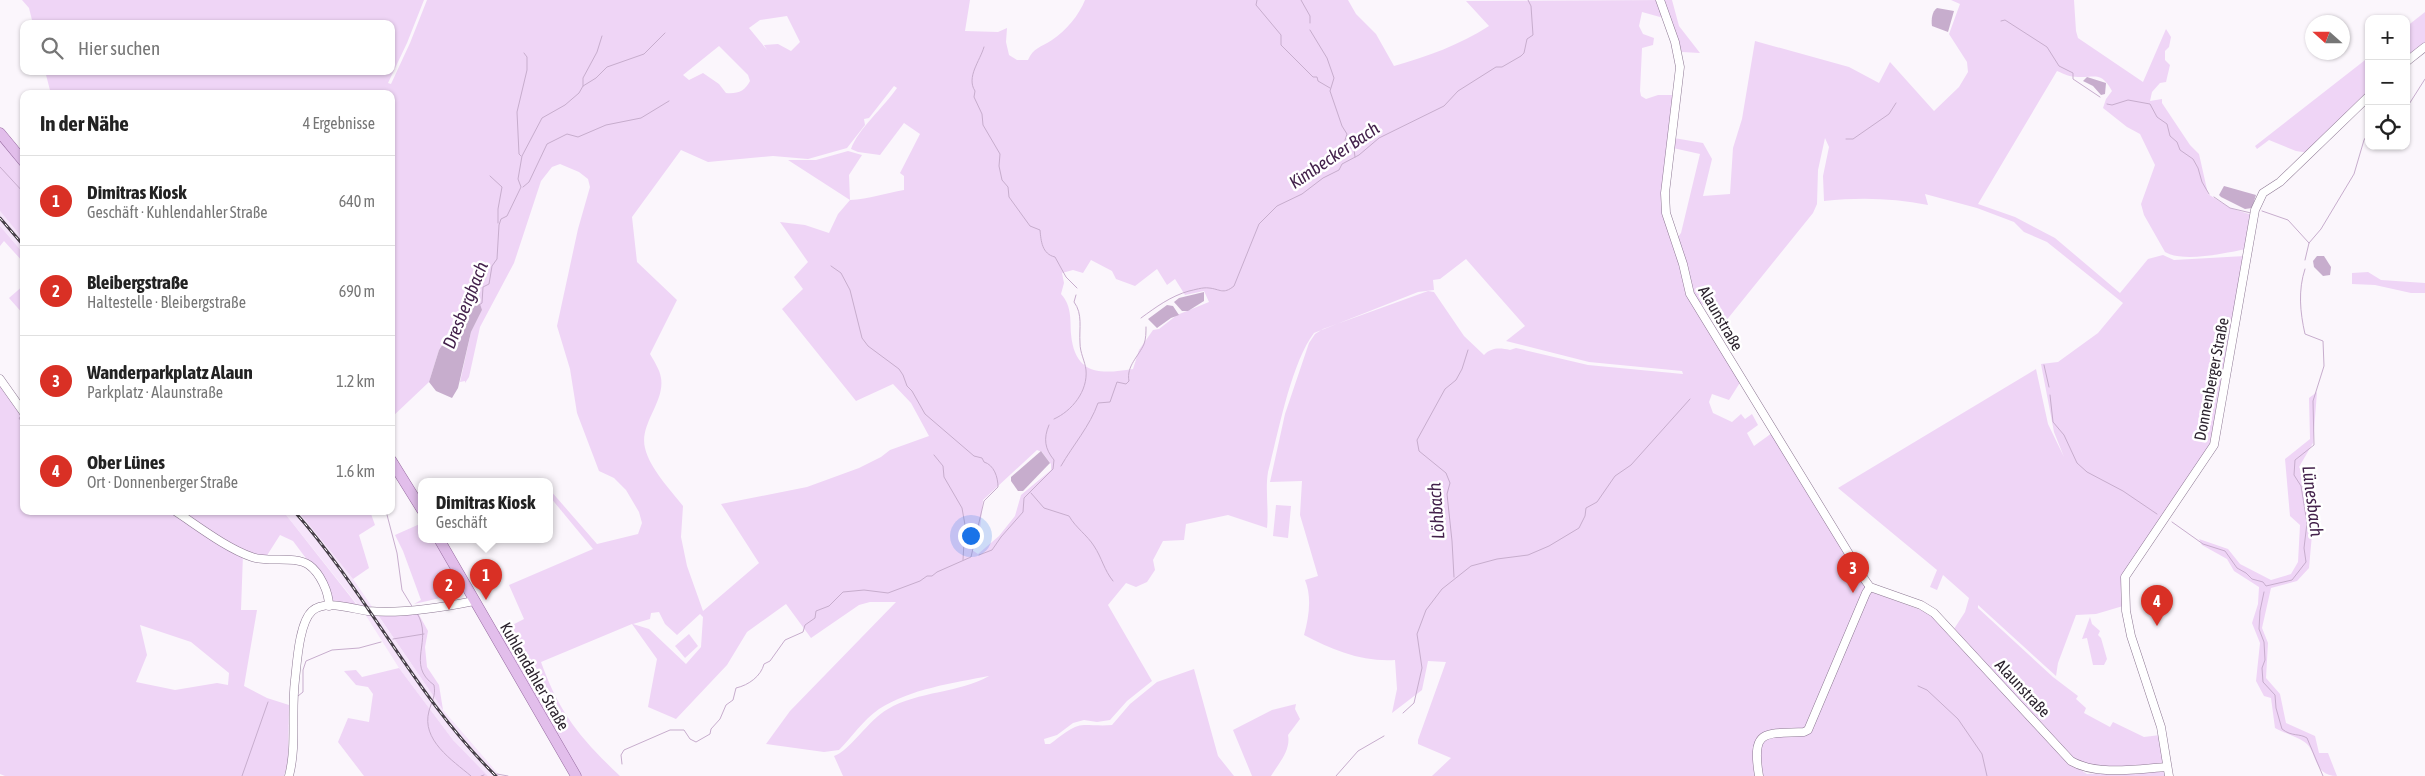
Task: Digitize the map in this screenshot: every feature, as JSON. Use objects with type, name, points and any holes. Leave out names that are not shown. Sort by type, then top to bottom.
[{"type":"main road","points":[[0,133],[20,157]]},
{"type":"main road","points":[[395,466],[418,504]]},
{"type":"main road","name":"Kuhlendahler Straße","points":[[441,543],[576,776]]},
{"type":"street","name":"Alaunstraße","points":[[1660,0],[1675,42],[1680,66],[1665,193],[1666,213],[1683,264],[1690,294],[1870,587],[1921,605],[1934,613],[2071,761],[2080,767],[2099,771],[2167,767]]},
{"type":"street","points":[[2409,60],[2425,47]]},
{"type":"street","name":"Donnenberger Straße","points":[[2169,776],[2161,727],[2129,628],[2124,592],[2126,577],[2214,444],[2244,278],[2252,222],[2260,198],[2263,193],[2280,182],[2365,100]]},
{"type":"street","points":[[0,379],[20,407]]},
{"type":"street","points":[[181,515],[213,536],[251,557],[298,561],[309,565],[329,596],[329,606]]},
{"type":"street","points":[[1759,776],[1756,748],[1760,738],[1768,734],[1804,732],[1808,730],[1870,587]]},
{"type":"street","points":[[289,776],[292,756],[295,682],[304,625],[307,616],[315,608],[329,606],[370,611],[400,611],[426,608],[472,597]]},
{"type":"shaded area","points":[[22,0],[424,0],[395,68],[395,20],[32,20],[29,8]]},
{"type":"shaded area","points":[[427,0],[970,0],[965,31],[998,32],[1007,28],[1006,42],[1009,55],[1017,60],[1028,60],[1035,50],[1052,40],[1072,22],[1085,0],[1348,0],[1356,14],[1376,34],[1394,66],[1467,39],[1489,26],[1466,1],[1672,0],[1679,26],[1700,53],[1682,52],[1664,15],[1660,17],[1642,12],[1639,26],[1643,34],[1654,38],[1653,45],[1642,48],[1640,91],[1641,96],[1646,99],[1658,95],[1674,95],[1663,203],[1684,281],[1741,381],[1729,400],[1712,394],[1709,402],[1713,413],[1732,422],[1741,414],[1745,419],[1752,414],[1758,425],[1747,433],[1754,446],[1772,433],[1868,588],[1869,594],[1872,592],[1929,613],[2070,763],[2087,774],[2162,770],[2166,776],[1432,776],[1451,758],[1418,744],[1418,740],[1446,662],[1428,661],[1422,690],[1392,713],[1397,689],[1395,660],[1371,659],[1348,654],[1325,646],[1304,635],[1309,607],[1305,580],[1318,576],[1300,515],[1302,481],[1270,482],[1285,414],[1309,343],[1315,334],[1321,330],[1314,333],[1306,346],[1286,399],[1268,472],[1267,528],[1228,515],[1186,524],[1184,540],[1163,541],[1153,560],[1155,570],[1147,582],[1136,587],[1126,583],[1108,605],[1152,681],[1127,701],[1110,720],[1097,722],[1084,720],[1073,723],[1057,735],[1044,739],[1045,744],[1050,744],[1075,727],[1084,725],[1112,725],[1130,704],[1157,682],[1194,669],[1218,756],[1234,776],[843,776],[834,756],[846,748],[873,720],[888,709],[912,699],[978,682],[989,676],[947,684],[904,696],[891,702],[868,718],[839,750],[824,752],[766,744],[790,711],[896,602],[870,602],[859,605],[811,638],[786,604],[747,632],[727,665],[676,719],[648,707],[657,659],[632,624],[541,662],[555,696],[573,724],[594,750],[620,776],[579,776],[497,633],[524,619],[509,585],[593,549],[553,501],[553,493],[597,544],[638,534],[642,523],[639,512],[626,490],[614,478],[599,471],[577,413],[570,369],[557,326],[578,229],[590,187],[588,179],[579,172],[560,164],[552,167],[541,181],[514,263],[480,327],[469,377],[465,383],[465,381],[460,382],[471,332],[482,310],[467,311],[464,320],[452,330],[439,350],[429,382],[395,414],[395,90],[50,90],[46,75],[392,75],[388,83],[391,84]],"holes":[[[787,16],[800,42],[791,51],[778,44],[764,45],[767,50],[749,28],[760,20]],[[719,46],[748,75],[750,81],[746,87],[738,92],[726,93],[719,84],[703,73],[689,80],[683,75]],[[894,86],[897,88],[865,126],[854,141],[851,149],[858,152],[880,155],[904,123],[920,134],[900,173],[904,176],[904,190],[850,200],[838,214],[829,233],[805,225],[780,222],[808,262],[794,277],[803,289],[782,309],[856,401],[893,384],[911,403],[929,436],[890,450],[881,457],[859,468],[807,487],[721,504],[759,563],[703,611],[687,566],[681,537],[683,506],[651,464],[644,439],[661,387],[661,378],[650,354],[677,300],[637,262],[632,217],[681,150],[708,162],[773,156],[808,159],[847,148],[865,125],[864,119],[869,118]],[[1466,259],[1525,326],[1506,341],[1589,362],[1682,371],[1683,374],[1588,365],[1516,348],[1510,350],[1493,349],[1484,355],[1464,336],[1434,292],[1428,291],[1337,324],[1418,292],[1434,290],[1433,280],[1440,279]],[[1091,260],[1112,271],[1116,279],[1135,286],[1157,269],[1167,285],[1175,279],[1185,295],[1204,291],[1209,302],[1177,315],[1159,329],[1153,330],[1139,350],[1133,369],[1110,372],[1100,371],[1084,365],[1078,358],[1071,334],[1069,308],[1061,294],[1064,283],[1062,273],[1073,270],[1083,273]],[[1037,450],[1042,452],[1051,464],[1051,470],[1021,495],[1015,516],[999,536],[978,554],[972,550],[980,529],[983,500]],[[659,612],[665,624],[677,635],[700,614],[703,617],[701,647],[686,664],[649,629],[633,624],[650,619],[651,613]]]},
{"type":"shaded area","points":[[1951,0],[2074,0],[2078,38],[2143,82],[2166,29],[2171,37],[2169,47],[2165,51],[2165,60],[2170,65],[2166,82],[2160,83],[2152,92],[2150,101],[2162,99],[2162,103],[2190,145],[2199,154],[2208,194],[2230,208],[2252,215],[2246,249],[2193,257],[2183,257],[2165,252],[2144,215],[2141,204],[2155,165],[2140,134],[2127,127],[2103,108],[2106,99],[2112,91],[2101,78],[2078,77],[2057,71],[1978,204],[2015,217],[2055,238],[2120,293],[2148,259],[2163,255],[2174,260],[2245,256],[2211,443],[2128,567],[2123,606],[2096,614],[2076,615],[2058,663],[2056,676],[1978,605],[1978,608],[2053,677],[2078,696],[2076,699],[2086,708],[2084,713],[2110,727],[2113,722],[2144,737],[2160,735],[2163,762],[2161,765],[2100,768],[2090,767],[2074,759],[1954,629],[1965,612],[1969,598],[1943,575],[1937,590],[1930,587],[1937,570],[1838,488],[2036,369],[2048,424],[2064,457],[2054,432],[2041,364],[2058,362],[2098,333],[2123,303],[2047,242],[2024,232],[2014,222],[1977,208],[1925,194],[1928,205],[1876,199],[1824,201],[1823,176],[1829,147],[1825,138],[1818,170],[1817,204],[1813,213],[1721,327],[1709,308],[1696,301],[1677,238],[1681,233],[1700,154],[1673,148],[1674,138],[1703,143],[1712,159],[1703,196],[1730,194],[1733,148],[1742,119],[1755,41],[1849,67],[1879,83],[1890,62],[1934,111],[1959,87],[1968,72],[1967,62],[1949,34],[1960,4]]},
{"type":"shaded area","points":[[1937,8],[1954,11],[1948,32],[1932,26],[1932,16]]},
{"type":"shaded area","points":[[2425,12],[2425,45],[2410,56],[2410,24]]},
{"type":"shaded area","points":[[2365,60],[2365,98],[2309,153],[2296,151],[2269,140],[2257,149],[2255,146]]},
{"type":"shaded area","points":[[2087,77],[2106,83],[2105,94],[2101,95],[2093,86],[2083,81]]},
{"type":"shaded area","points":[[0,127],[20,152],[20,235],[0,211]]},
{"type":"shaded area","points":[[848,151],[862,155],[849,175],[850,200],[788,160],[816,160]]},
{"type":"shaded area","points":[[2224,186],[2256,195],[2252,208],[2245,209],[2221,197],[2219,195]]},
{"type":"shaded area","points":[[0,211],[20,235],[20,249],[0,226]]},
{"type":"shaded area","points":[[0,226],[20,249],[20,259],[4,241],[0,246]]},
{"type":"shaded area","points":[[2317,256],[2324,256],[2331,267],[2330,275],[2323,276],[2314,267],[2313,261]]},
{"type":"shaded area","points":[[2368,272],[2381,280],[2425,283],[2425,293],[2411,293],[2375,285],[2352,284],[2352,273]]},
{"type":"shaded area","points":[[20,288],[20,310],[9,298]]},
{"type":"shaded area","points":[[1204,292],[1204,301],[1188,311],[1182,311],[1174,302],[1179,298]]},
{"type":"shaded area","points":[[471,304],[480,304],[482,310],[471,332],[458,388],[452,398],[436,391],[429,382],[439,350],[452,330],[464,320]]},
{"type":"shaded area","points":[[1167,305],[1173,306],[1179,315],[1157,328],[1148,319]]},
{"type":"shaded area","points":[[0,383],[20,409],[20,515],[179,515],[243,554],[241,610],[257,610],[244,686],[267,698],[289,705],[288,763],[284,776],[5,776],[0,774]],"holes":[[[140,625],[191,642],[229,673],[228,685],[217,683],[175,690],[136,682],[147,655]]]},
{"type":"shaded area","points":[[2317,392],[2313,443],[2299,467],[2305,478],[2305,493],[2313,523],[2309,568],[2297,581],[2271,588],[2262,628],[2268,643],[2266,678],[2280,694],[2286,723],[2315,736],[2319,753],[2328,753],[2337,776],[2330,775],[2320,769],[2307,744],[2275,728],[2271,698],[2264,696],[2256,681],[2260,643],[2252,623],[2258,604],[2259,587],[2234,571],[2227,559],[2202,545],[2199,539],[2228,549],[2240,564],[2271,580],[2291,574],[2298,562],[2300,525],[2290,516],[2285,459],[2310,439],[2309,398]]},
{"type":"shaded area","points":[[1041,451],[1050,463],[1023,491],[1018,491],[1011,481],[1011,477]]},
{"type":"shaded area","points":[[1276,505],[1291,506],[1288,538],[1273,536]]},
{"type":"shaded area","points":[[185,515],[286,515],[357,605],[333,601],[329,589],[293,541],[280,535],[266,557],[243,550]]},
{"type":"shaded area","points":[[286,515],[301,515],[353,579],[443,710],[500,776],[488,776],[453,740],[399,668],[365,614]]},
{"type":"shaded area","points":[[301,515],[371,515],[375,525],[359,535],[369,568],[353,579]]},
{"type":"shaded area","points":[[418,525],[418,543],[435,543],[462,589],[458,594],[414,604],[421,600],[395,535]]},
{"type":"shaded area","points":[[418,613],[428,631],[425,647],[427,667],[439,685],[443,710],[378,615]]},
{"type":"shaded area","points":[[2090,617],[2092,624],[2100,631],[2098,635],[2101,638],[2107,659],[2104,665],[2093,665],[2087,638],[2082,639]]},
{"type":"shaded area","points":[[689,634],[698,646],[685,658],[675,646]]},
{"type":"shaded area","points":[[399,668],[453,740],[488,776],[364,776],[338,742],[348,718],[369,722],[373,694],[368,687],[356,685],[344,671],[356,670],[362,677]]},
{"type":"shaded area","points":[[1296,704],[1295,709],[1300,719],[1288,735],[1288,746],[1281,761],[1271,776],[1252,776],[1233,730],[1272,710]]},
{"type":"waterway","points":[[1257,0],[1256,5],[1281,35],[1281,45],[1313,77],[1317,77],[1318,81],[1330,88]]},
{"type":"waterway","points":[[1301,0],[1310,16],[1310,23]]},
{"type":"waterway","name":"Kimbecker Bach","points":[[1141,318],[1164,302],[1182,293],[1204,288],[1222,291],[1230,289],[1234,286],[1259,224],[1277,206],[1302,194],[1323,178],[1339,170],[1342,164],[1359,155],[1379,138],[1444,106],[1458,91],[1496,67],[1502,67],[1521,56],[1524,53],[1527,39],[1533,35],[1531,6],[1528,0]]},
{"type":"waterway","points":[[2001,21],[2005,20],[2047,47],[2059,66],[2073,73],[2073,79],[2100,97]]},
{"type":"waterway","points":[[1310,30],[1327,58],[1334,78],[1330,91],[1342,126],[1347,134],[1345,140],[1348,147],[1354,149],[1355,157]]},
{"type":"waterway","name":"Dresbergbach","points":[[479,305],[482,303],[483,287],[489,284],[492,266],[497,259],[501,219],[507,216],[521,187],[518,179],[522,156],[542,118],[565,105],[579,93],[583,86],[596,78],[607,67],[644,54],[665,33]]},
{"type":"waterway","points":[[583,86],[583,78],[597,52],[602,36]]},
{"type":"waterway","points":[[984,47],[973,75],[974,97],[982,114],[983,125],[1000,154],[999,166],[1002,180],[1008,187],[1009,197],[1030,226],[1040,230],[1042,243],[1047,253],[1055,257],[1066,277],[1077,288]]},
{"type":"waterway","points":[[521,156],[519,154],[517,112],[527,70],[527,57],[524,53]]},
{"type":"waterway","name":"Lünesbach","points":[[2409,105],[2425,79]]},
{"type":"waterway","points":[[2107,104],[2112,105],[2128,100],[2150,104],[2157,117],[2167,124],[2170,136],[2177,142],[2180,150],[2193,159],[2209,194]]},
{"type":"waterway","points":[[523,187],[529,182],[547,144],[567,134],[578,137],[606,125],[641,118],[669,101]]},
{"type":"waterway","points":[[1846,139],[1853,139],[1889,114],[1896,103]]},
{"type":"waterway","name":"Lünesbach","points":[[2305,260],[2309,243],[2321,229],[2354,174],[2365,138]]},
{"type":"waterway","points":[[0,167],[20,189]]},
{"type":"waterway","points":[[490,176],[502,187],[498,209],[498,223]]},
{"type":"waterway","points":[[2214,197],[2230,208],[2251,213]]},
{"type":"waterway","points":[[2262,211],[2288,220],[2309,243]]},
{"type":"waterway","name":"Kimbecker Bach","points":[[622,764],[621,755],[624,750],[670,730],[684,730],[690,739],[696,742],[710,734],[711,729],[720,719],[726,705],[733,700],[736,688],[754,679],[764,664],[770,661],[785,640],[803,632],[805,625],[815,618],[816,611],[829,606],[843,592],[864,590],[888,593],[920,581],[927,576],[932,576],[971,557],[984,501],[998,487],[995,472],[982,458],[974,456],[925,414],[912,391],[907,386],[899,369],[868,346],[862,338],[850,290],[841,273],[831,266]]},
{"type":"waterway","name":"Lünesbach","points":[[2172,522],[2203,544],[2225,551],[2237,568],[2252,579],[2263,582],[2266,586],[2292,580],[2306,562],[2304,548],[2307,523],[2301,486],[2294,475],[2295,460],[2314,445],[2313,401],[2324,366],[2323,341],[2305,334],[2303,326],[2301,293],[2305,269]]},
{"type":"waterway","points":[[1054,419],[1073,406],[1082,393],[1086,378],[1086,370],[1080,347],[1080,316],[1074,302],[1076,295]]},
{"type":"waterway","name":"Kimbecker Bach","points":[[1061,466],[1086,428],[1098,403],[1110,402],[1117,382],[1126,384],[1129,381],[1131,366],[1145,342],[1146,327]]},
{"type":"waterway","name":"Löhbach","points":[[1454,577],[1447,494],[1450,483],[1446,473],[1419,451],[1417,440],[1445,389],[1456,380],[1468,350]]},
{"type":"waterway","points":[[2044,365],[2049,387]]},
{"type":"waterway","points":[[2050,395],[2053,422],[2064,435],[2077,463],[2087,472],[2123,491],[2157,514]]},
{"type":"waterway","points":[[1403,713],[1414,703],[1422,668],[1417,634],[1426,610],[1442,589],[1471,566],[1497,559],[1528,555],[1549,546],[1579,528],[1585,516],[1586,508],[1597,502],[1615,476],[1631,465],[1690,399]]},
{"type":"waterway","name":"Kimbecker Bach","points":[[979,555],[992,550],[1023,512],[1024,498],[1053,469],[1054,460],[1046,444],[1049,425]]},
{"type":"waterway","points":[[934,455],[943,466],[944,477],[962,508],[965,525],[963,560]]},
{"type":"waterway","points":[[1031,493],[1044,508],[1069,516],[1094,546],[1113,581]]},
{"type":"waterway","points":[[387,515],[397,553],[402,590],[413,608]]},
{"type":"waterway","name":"Lünesbach","points":[[2264,592],[2259,629],[2264,642],[2263,682],[2275,695],[2276,708],[2282,729],[2307,738],[2323,776]]},
{"type":"waterway","points":[[417,613],[423,633],[420,660],[422,669],[426,677],[434,685],[434,695],[428,721],[430,731],[434,740],[447,756],[471,776]]},
{"type":"waterway","points":[[393,639],[424,634]]},
{"type":"waterway","points":[[298,696],[303,692],[303,670],[306,661],[332,650],[359,648],[381,642]]},
{"type":"waterway","points":[[1918,686],[1927,690],[1958,719],[1982,754],[1987,776]]},
{"type":"waterway","points":[[242,776],[268,702]]},
{"type":"waterway","points":[[1336,776],[1358,751],[1384,736]]},
{"type":"waterway","points":[[497,774],[508,776]]},
{"type":"railway","points":[[0,218],[20,241]]},
{"type":"railway","points":[[297,515],[346,576],[416,680],[441,713],[467,746],[496,776]]},
{"type":"place","name":"Wanderparkplatz Alaun","points":[[1853,593]]},
{"type":"place","name":"Dimitras Kiosk","points":[[486,600]]},
{"type":"place","name":"Bleibergstraße","points":[[449,610]]},
{"type":"place","name":"Ober Lünes","points":[[2157,626]]}]
